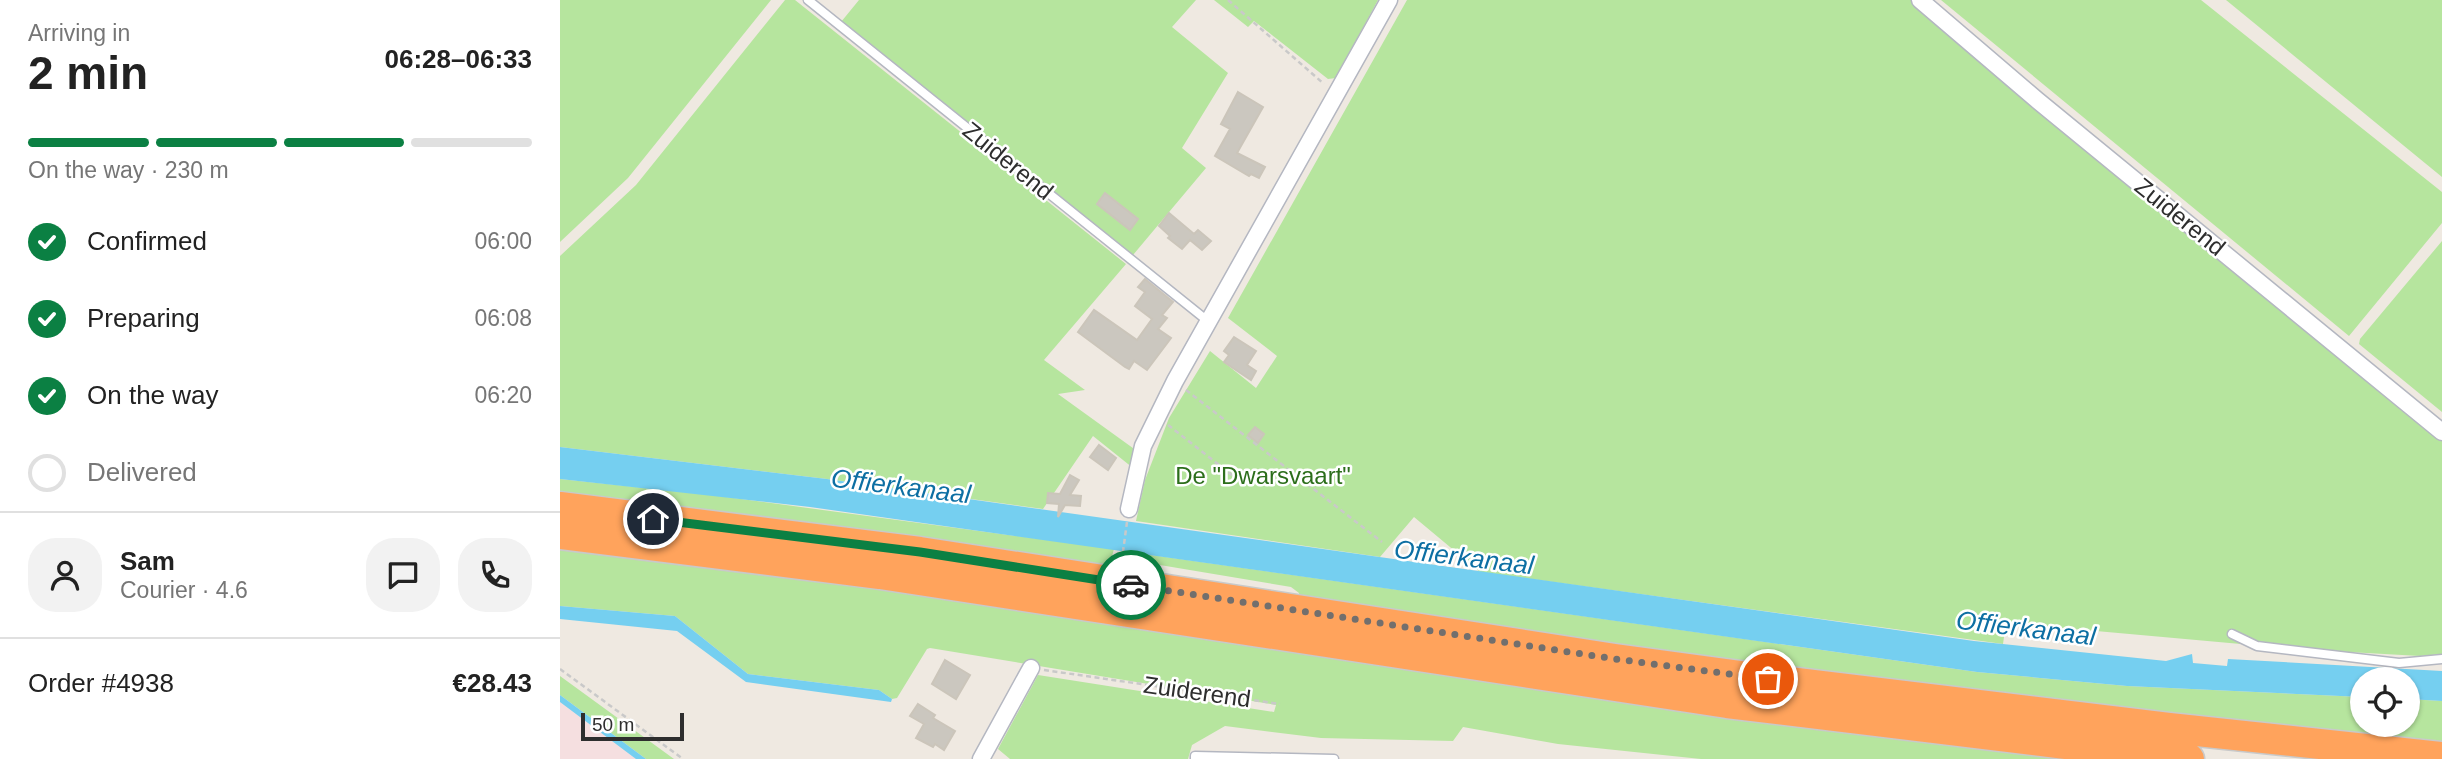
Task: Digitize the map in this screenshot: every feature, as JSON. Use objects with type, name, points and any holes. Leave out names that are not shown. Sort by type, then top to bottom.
[{"type":"highway","points":[[560,507],[920,552],[1741,676],[2169,728],[2442,757]]},
{"type":"highway","points":[[560,534],[880,574],[1727,702],[2189,759]]},
{"type":"street","points":[[1130,507],[1143,446],[1175,381],[1390,0]]},
{"type":"street","name":"Zuiderend","points":[[1920,0],[2037,100],[2442,432]]},
{"type":"street","points":[[981,759],[1031,668]]},
{"type":"lane","name":"Zuiderend","points":[[808,0],[1209,322]]},
{"type":"lane","points":[[2232,634],[2258,646],[2399,663],[2442,659]]},
{"type":"lane","points":[[1195,759],[1195,755],[1334,759]]},
{"type":"path","points":[[1228,0],[1337,96]]},
{"type":"path","points":[[1175,381],[1382,542]]},
{"type":"path","points":[[1157,417],[1237,480]]},
{"type":"path","points":[[1122,554],[1130,507]]},
{"type":"path","name":"Zuiderend","points":[[1031,668],[1280,704]]},
{"type":"path","points":[[560,669],[683,759]]},
{"type":"shaded area","points":[[560,701],[639,759],[560,759]]},
{"type":"green space","points":[[560,0],[771,0],[628,178],[560,242]]},
{"type":"green space","points":[[785,0],[795,0],[1126,264],[1044,360],[1085,390],[1058,394],[1137,451],[1133,468],[1093,436],[1043,509],[827,479],[560,447],[560,256],[636,185]]},
{"type":"green space","points":[[859,0],[1196,0],[1172,27],[1228,73],[1182,148],[1206,168],[1133,255],[841,22]]},
{"type":"green space","points":[[1214,0],[1378,0],[1336,78],[1328,79],[1254,21],[1248,27]]},
{"type":"green space","name":"De \"Dwarsvaart\"","points":[[1407,0],[1911,0],[2442,438],[2442,654],[2420,656],[2295,649],[2006,623],[2003,644],[1480,572],[1414,517],[1380,557],[1136,521],[1145,480],[1169,418],[1210,351],[1256,388],[1277,356],[1228,318]]},
{"type":"green space","points":[[1941,0],[2201,0],[2442,192],[2442,223],[2349,336]]},
{"type":"green space","points":[[2226,0],[2442,0],[2442,177]]},
{"type":"green space","points":[[2442,241],[2442,412],[2359,344],[2360,339]]},
{"type":"green space","points":[[560,479],[711,495],[1114,549],[1108,571],[560,497]]},
{"type":"green space","points":[[560,546],[842,580],[1691,712],[2063,759],[1701,759],[1558,744],[1463,727],[1453,741],[1321,738],[1225,726],[1192,745],[1188,759],[1010,759],[998,749],[1038,675],[1274,712],[1276,705],[930,648],[897,698],[892,699],[879,690],[748,674],[675,616],[560,606]]},
{"type":"green space","points":[[1130,552],[1977,672],[2127,686],[2350,696],[2350,733],[1848,679],[1299,600],[1299,593],[1291,587],[1136,561]]},
{"type":"green space","points":[[560,676],[674,759],[646,759],[560,695]]},
{"type":"green space","points":[[2420,700],[2442,701],[2442,743],[2386,737],[2420,737]]},
{"type":"water","points":[[560,447],[827,479],[1974,641],[2166,661],[2192,654],[2193,663],[2227,666],[2228,659],[2371,667],[2350,667],[2350,696],[2127,686],[1977,672],[810,507],[560,479]]},
{"type":"water","points":[[560,606],[675,616],[748,674],[879,690],[892,699],[891,702],[746,682],[677,631],[560,619]]},
{"type":"water","points":[[2420,670],[2442,671],[2442,701],[2420,700]]},
{"type":"water","points":[[560,695],[646,759],[636,759],[560,702]]},
{"type":"building","points":[[1238,92],[1263,107],[1237,153],[1265,167],[1259,178],[1251,174],[1249,176],[1215,156],[1230,129],[1221,124]]},
{"type":"building","points":[[1105,193],[1138,219],[1130,230],[1097,204]]},
{"type":"building","points":[[1169,213],[1194,234],[1198,230],[1211,241],[1202,250],[1190,240],[1182,249],[1168,238],[1170,236],[1159,226]]},
{"type":"building","points":[[1145,279],[1173,302],[1162,315],[1167,318],[1158,329],[1171,338],[1147,370],[1134,361],[1129,369],[1078,332],[1094,310],[1137,340],[1152,319],[1135,306],[1145,292],[1138,287]]},
{"type":"building","points":[[1234,337],[1256,351],[1247,365],[1256,371],[1251,380],[1224,362],[1229,355],[1224,351]]},
{"type":"building","points":[[1255,427],[1264,434],[1258,443],[1248,435]]},
{"type":"building","points":[[1099,445],[1116,458],[1108,470],[1090,457]]},
{"type":"building","points":[[1070,475],[1079,480],[1070,495],[1081,496],[1080,506],[1065,505],[1058,517],[1059,504],[1047,503],[1048,493],[1060,494]]},
{"type":"building","points":[[945,660],[970,675],[956,699],[932,684]]},
{"type":"building","points":[[918,704],[935,715],[933,718],[955,731],[944,750],[916,738],[924,724],[910,716]]},
{"type":"way so far","points":[[1131,585],[1615,659],[1768,679]]},
{"type":"route","points":[[653,519],[920,552],[1131,585]]},
{"type":"water label","name":"Offierkanaal","points":[[901,486]]},
{"type":"water label","name":"Offierkanaal","points":[[1464,557]]},
{"type":"water label","name":"Offierkanaal","points":[[2026,628]]}]
